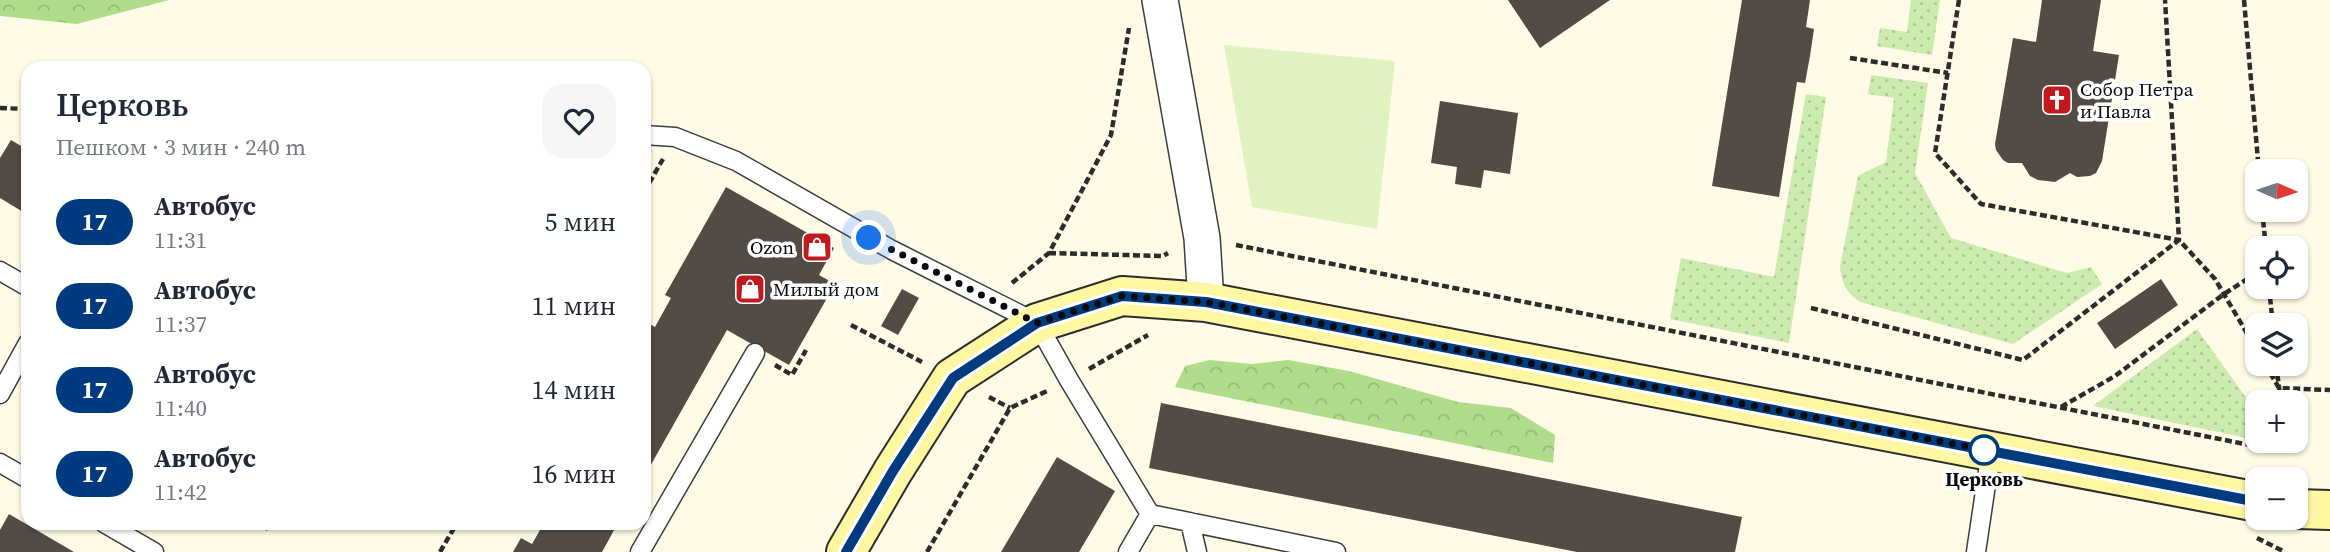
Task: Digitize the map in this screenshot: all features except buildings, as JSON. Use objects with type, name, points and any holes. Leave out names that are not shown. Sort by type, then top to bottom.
[{"type":"street","points":[[1160,0],[1202,238],[1206,302]]},
{"type":"street","points":[[846,552],[893,471],[953,378],[1037,323],[1122,296],[1206,302],[1991,451],[2245,517]]},
{"type":"street","points":[[2308,509],[2330,510]]},
{"type":"lane","points":[[651,135],[675,137],[736,161],[892,250],[1037,323],[1150,514],[1336,552]]},
{"type":"lane","points":[[0,271],[21,283]]},
{"type":"lane","points":[[640,552],[755,353]]},
{"type":"lane","points":[[0,394],[21,356]]},
{"type":"lane","points":[[1976,552],[1991,451]]},
{"type":"lane","points":[[0,463],[21,475]]},
{"type":"lane","points":[[1128,552],[1150,514]]},
{"type":"lane","points":[[1191,522],[1197,552]]},
{"type":"lane","points":[[116,530],[154,552]]},
{"type":"path","points":[[1959,0],[1936,153],[1981,204],[2179,240],[2215,279],[2245,330]]},
{"type":"path","points":[[2165,0],[2179,240]]},
{"type":"path","points":[[2245,0],[2258,159]]},
{"type":"path","points":[[991,300],[1049,253],[1111,135],[1130,27]]},
{"type":"path","points":[[1850,58],[1948,73]]},
{"type":"path","points":[[0,108],[21,109]]},
{"type":"path","points":[[651,180],[675,137]]},
{"type":"path","points":[[1049,253],[1163,256],[1202,238],[2245,444]]},
{"type":"path","points":[[1811,308],[2023,360],[2179,240]]},
{"type":"path","points":[[2060,408],[2115,376],[2245,281]]},
{"type":"path","points":[[928,552],[1010,408],[1069,380],[1152,332]]},
{"type":"path","points":[[792,375],[806,350]]},
{"type":"path","points":[[2272,376],[2279,388]]},
{"type":"path","points":[[2278,376],[2279,388]]},
{"type":"path","points":[[2279,388],[2330,390]]},
{"type":"path","points":[[440,552],[453,530]]},
{"type":"path","points":[[2256,530],[2260,539],[2285,552]]},
{"type":"green space","points":[[0,0],[169,0],[77,24],[0,16]]},
{"type":"green space","points":[[1911,0],[1940,0],[1932,55],[1877,46],[1880,28],[1907,32]]},
{"type":"green space","points":[[1224,45],[1395,61],[1377,229],[1252,207]]},
{"type":"green space","points":[[1871,75],[1928,83],[1915,173],[1951,238],[2067,273],[2091,267],[2102,284],[2013,344],[1855,299],[1845,287],[1840,266],[1858,176],[1886,162],[1894,98],[1868,94]]},
{"type":"green space","points":[[1806,94],[1826,97],[1789,343],[1670,319],[1681,258],[1774,277]]},
{"type":"green space","points":[[2197,329],[2245,396],[2245,438],[2093,406]]},
{"type":"green space","points":[[1209,360],[1252,364],[1288,360],[1349,371],[1458,402],[1511,408],[1555,435],[1553,463],[1175,387],[1185,366]]},
{"type":"bus line","name":"17","points":[[846,552],[893,471],[953,378],[1037,323],[1122,296],[1206,302],[2245,500]]},
{"type":"place","name":"Собор Петра и Павла","points":[[2057,100]]},
{"type":"place","name":"Ozon","points":[[817,247]]},
{"type":"place","name":"Милый дом","points":[[750,289]]},
{"type":"place","name":"Церковь","points":[[1984,450]]},
{"type":"route","points":[[869,238],[1037,323],[1122,296],[1206,302],[1991,451],[1984,450]]}]
